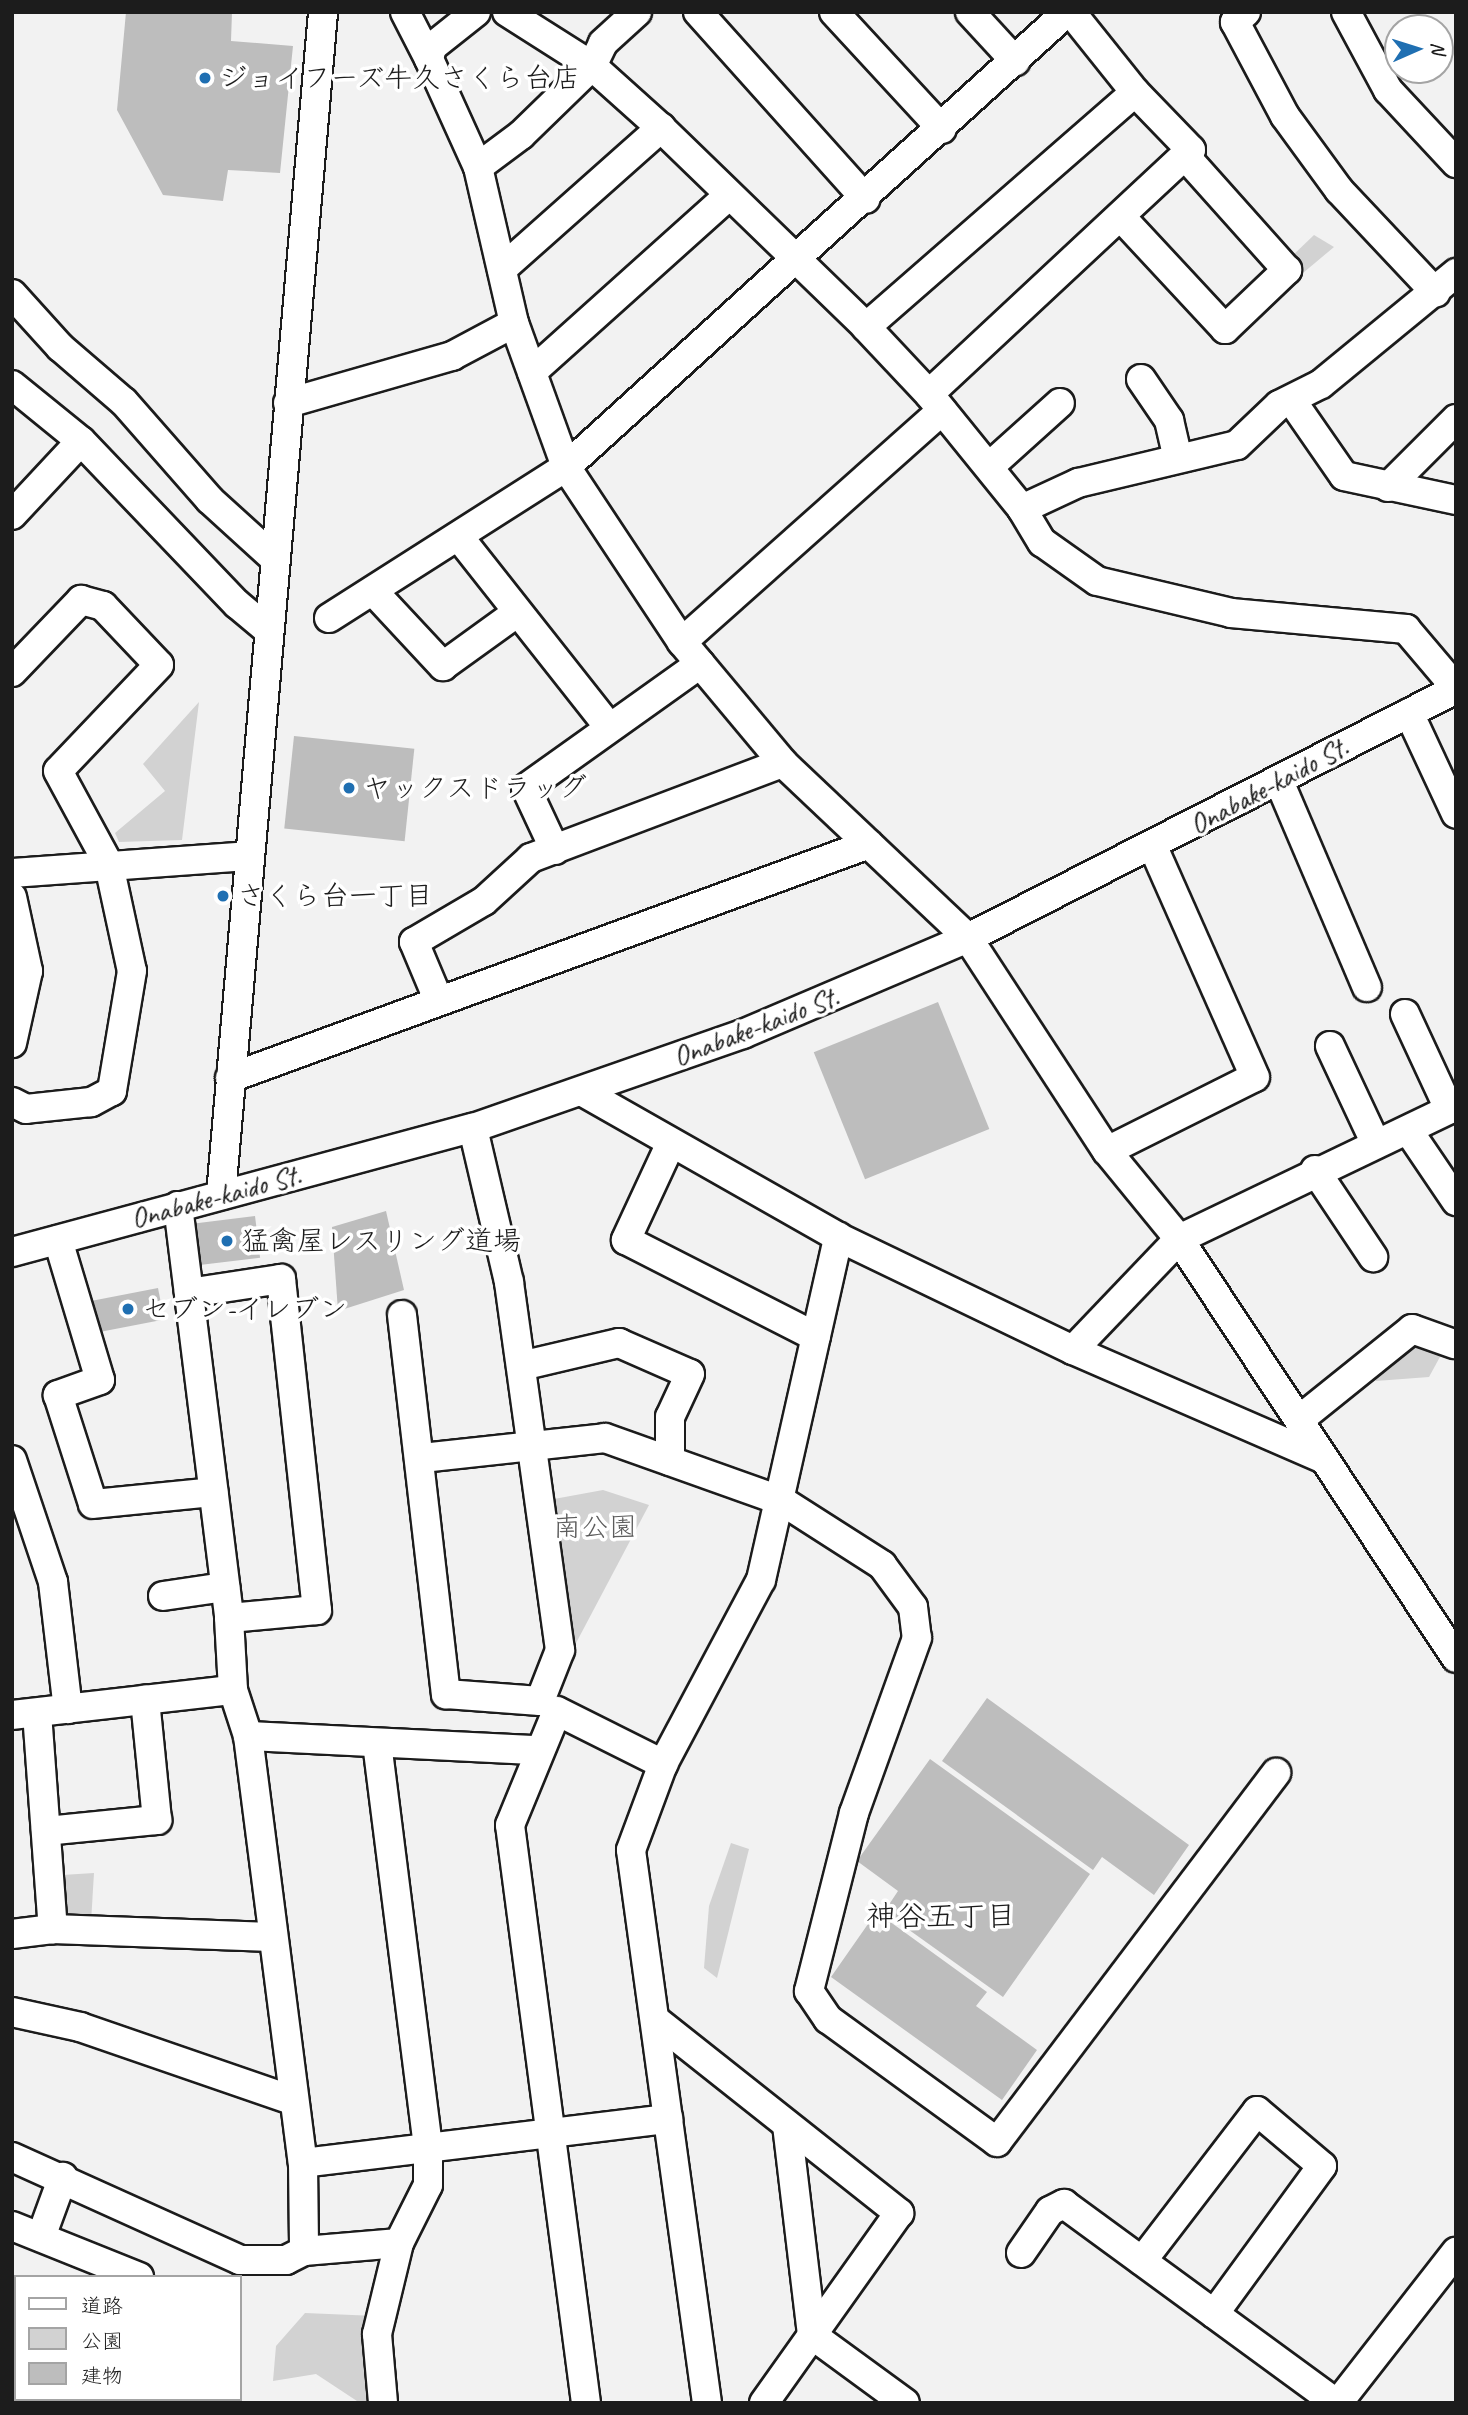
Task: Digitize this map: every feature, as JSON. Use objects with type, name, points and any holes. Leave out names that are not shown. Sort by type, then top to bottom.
[{"type":"street","points":[[221,1195],[247,856],[324,12]]},
{"type":"street","points":[[405,12],[478,166],[514,323],[566,467],[682,642],[783,763],[968,938],[1107,1151],[1179,1238],[1456,1658]]},
{"type":"street","points":[[429,59],[432,47],[476,12]]},
{"type":"street","points":[[507,12],[592,66],[661,128],[866,327],[990,467],[1042,542],[1097,581],[1231,613],[1406,629],[1456,688]]},
{"type":"street","points":[[478,166],[521,135],[592,66],[603,43],[637,12]]},
{"type":"street","points":[[698,12],[866,199]]},
{"type":"street","points":[[834,12],[942,129]]},
{"type":"street","points":[[970,12],[1015,61]]},
{"type":"street","points":[[329,618],[566,467],[866,199],[1069,12],[1135,92],[1191,150],[935,402],[682,642]]},
{"type":"street","points":[[1246,12],[1235,22],[1285,116],[1339,190],[1436,293]]},
{"type":"street","points":[[1346,12],[1388,90],[1456,163]]},
{"type":"street","points":[[866,327],[1135,92]]},
{"type":"street","points":[[502,269],[661,128]]},
{"type":"street","points":[[1121,217],[1225,329],[1287,270],[1185,156]]},
{"type":"street","points":[[531,372],[729,195]]},
{"type":"street","points":[[1021,509],[1078,483],[1177,456],[1237,445],[1279,405],[1292,401],[1436,293],[1456,273]]},
{"type":"street","points":[[12,294],[60,347],[124,402],[210,500],[274,558]]},
{"type":"street","points":[[288,403],[452,356],[514,323]]},
{"type":"street","points":[[1141,380],[1169,420],[1177,456]]},
{"type":"street","points":[[12,385],[81,440],[237,604],[267,629]]},
{"type":"street","points":[[1292,401],[1344,476],[1456,500]]},
{"type":"street","points":[[990,467],[1060,403]]},
{"type":"street","points":[[1388,487],[1456,419]]},
{"type":"street","points":[[12,515],[81,440]]},
{"type":"street","points":[[460,537],[610,728]]},
{"type":"street","points":[[373,591],[443,666],[519,612]]},
{"type":"street","points":[[12,672],[81,600],[103,606],[159,665],[58,771],[109,865],[132,971],[113,1091],[91,1102],[26,1109],[12,1102]]},
{"type":"street","points":[[555,850],[526,788],[700,664]]},
{"type":"street","name":"Onabake-kaido St.","points":[[12,1252],[472,1128],[584,1093],[743,1034],[968,938],[1153,847],[1456,688]]},
{"type":"street","points":[[1409,713],[1456,814]]},
{"type":"street","points":[[438,999],[414,942],[484,901],[531,858],[783,763]]},
{"type":"street","points":[[1279,781],[1367,987]]},
{"type":"street","points":[[230,1078],[438,999],[869,844]]},
{"type":"street","points":[[1107,1151],[1255,1077],[1153,847]]},
{"type":"street","points":[[12,873],[247,856]]},
{"type":"street","points":[[12,897],[29,971],[12,1043]]},
{"type":"street","points":[[1073,1350],[1179,1238],[1315,1170],[1452,1108],[1405,1014]]},
{"type":"street","points":[[1330,1046],[1376,1144]]},
{"type":"street","points":[[584,1093],[670,1145],[838,1237],[1073,1350],[1325,1460]]},
{"type":"street","points":[[402,1315],[422,1458],[446,1694],[540,1701],[560,1650],[509,1282],[472,1128]]},
{"type":"street","points":[[1408,1130],[1456,1201]]},
{"type":"street","points":[[670,1145],[626,1240],[816,1337]]},
{"type":"street","points":[[1315,1170],[1373,1258]]},
{"type":"street","points":[[178,1206],[229,1618],[233,1690],[248,1735],[271,1937],[303,2163],[304,2252]]},
{"type":"street","points":[[707,2403],[657,2022],[631,1850],[663,1764],[761,1580],[782,1501],[838,1237]]},
{"type":"street","points":[[58,1240],[100,1380],[58,1395],[93,1504],[213,1492]]},
{"type":"street","points":[[189,1293],[281,1279],[317,1610],[229,1618]]},
{"type":"street","points":[[1299,1420],[1412,1329],[1455,1343]]},
{"type":"street","points":[[522,1366],[619,1343],[690,1374],[670,1417],[670,1461]]},
{"type":"street","points":[[422,1458],[605,1438],[782,1501],[882,1565],[912,1607],[917,1638],[854,1812],[809,1991],[828,2019],[997,2142],[1276,1773]]},
{"type":"street","points":[[12,1460],[53,1582],[68,1709]]},
{"type":"street","points":[[163,1596],[225,1587]]},
{"type":"street","points":[[53,1929],[46,1831],[25,1714],[233,1690]]},
{"type":"street","points":[[46,1831],[157,1820],[145,1700]]},
{"type":"street","points":[[586,2403],[510,1825],[557,1712],[663,1764]]},
{"type":"street","points":[[248,1735],[539,1750]]},
{"type":"street","points":[[377,1742],[428,2149],[428,2185],[399,2244],[377,2334],[383,2403]]},
{"type":"street","points":[[12,1934],[53,1929],[271,1937]]},
{"type":"street","points":[[12,2012],[80,2027],[292,2100]]},
{"type":"street","points":[[657,2022],[899,2213],[764,2403]]},
{"type":"street","points":[[1142,2261],[1257,2111],[1322,2166],[1214,2314]]},
{"type":"street","points":[[303,2163],[668,2119]]},
{"type":"street","points":[[787,2124],[813,2335],[903,2402]]},
{"type":"street","points":[[12,2157],[63,2177],[237,2269],[286,2260],[304,2252],[399,2244]]},
{"type":"street","points":[[41,2237],[63,2177]]},
{"type":"street","points":[[1021,2253],[1050,2211],[1065,2204],[1337,2403],[1456,2252]]},
{"type":"street","points":[[12,2226],[134,2275]]},
{"type":"green space","points":[[1314,235],[1334,247],[1303,273],[1290,258]]},
{"type":"green space","points":[[199,702],[182,840],[119,842],[115,833],[165,791],[143,764]]},
{"type":"green space","points":[[1415,1340],[1437,1347],[1441,1355],[1429,1377],[1376,1381],[1373,1377]]},
{"type":"green space","name":"南公園","points":[[603,1490],[649,1505],[575,1645],[554,1499]]},
{"type":"green space","points":[[731,1843],[749,1849],[717,1978],[704,1968],[709,1906]]},
{"type":"green space","points":[[94,1873],[91,1922],[65,1916],[62,1875]]},
{"type":"green space","points":[[305,2313],[376,2316],[379,2403],[360,2403],[316,2374],[273,2381],[276,2346]]},
{"type":"building","name":"ジョイフーズ牛久さくら台店","points":[[126,12],[232,12],[231,41],[293,46],[280,173],[228,170],[223,201],[163,195],[117,110]]},
{"type":"building","name":"ヤックスドラッグ","points":[[294,736],[414,749],[405,841],[284,828]]},
{"type":"building","points":[[938,1002],[989,1129],[865,1179],[814,1052]]},
{"type":"building","points":[[386,1211],[404,1290],[338,1311],[332,1227]]},
{"type":"building","points":[[255,1216],[260,1258],[198,1265],[192,1224]]},
{"type":"building","name":"セブン-イレブン","points":[[158,1288],[164,1319],[98,1332],[92,1301]]},
{"type":"building","points":[[987,1698],[1189,1845],[1154,1895],[1102,1857],[1093,1870],[942,1761]]},
{"type":"building","points":[[930,1759],[1090,1874],[1003,1997],[884,1912],[898,1891],[857,1861]]},
{"type":"building","points":[[889,1921],[987,1992],[976,2006],[1037,2050],[1002,2100],[831,1977],[868,1924],[880,1933]]},
{"type":"place","name":"ジョイフーズ牛久さくら台店","points":[[205,78]]},
{"type":"place","name":"ヤックスドラッグ","points":[[349,788]]},
{"type":"place","name":"さくら台一丁目","points":[[223,896]]},
{"type":"place","name":"猛禽屋レスリング道場","points":[[227,1241]]},
{"type":"place","name":"セブン-イレブン","points":[[128,1309]]},
{"type":"district","name":"神谷五丁目","points":[[941,1916]]}]
